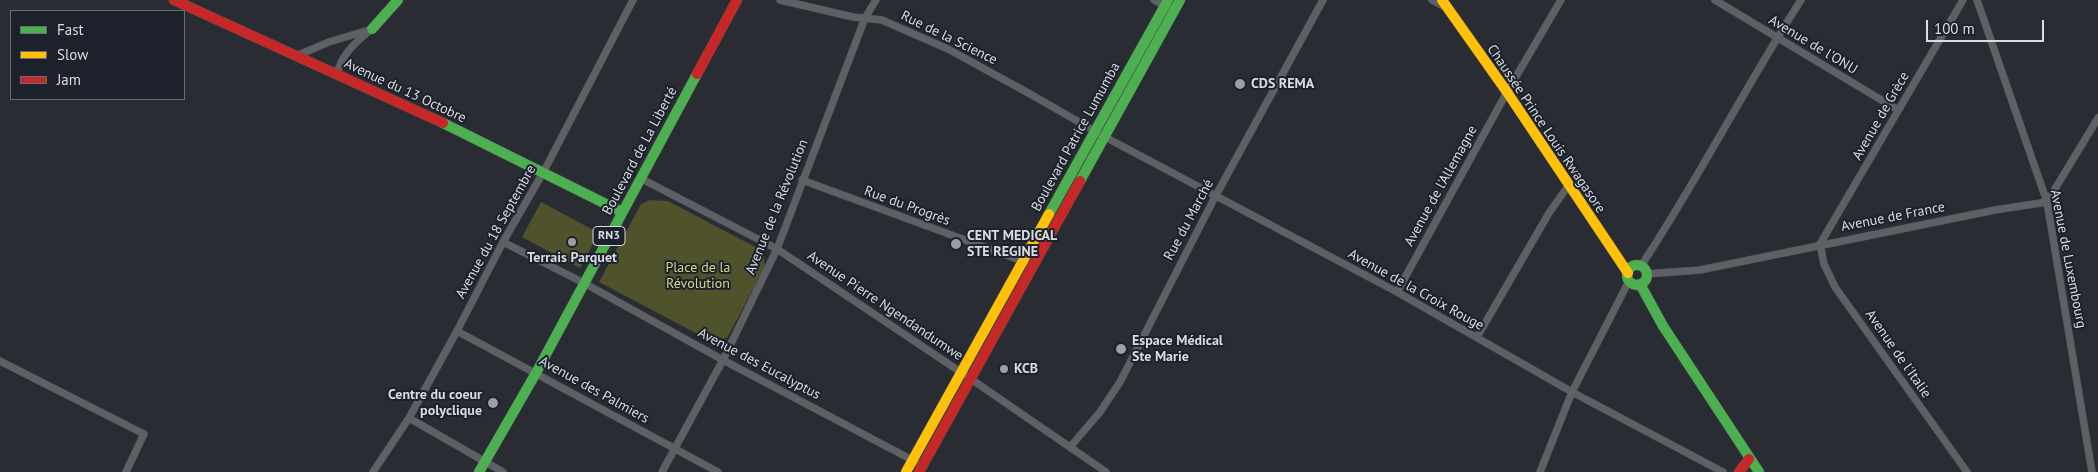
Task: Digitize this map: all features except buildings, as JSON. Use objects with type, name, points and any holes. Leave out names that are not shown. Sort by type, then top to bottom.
[{"type":"main road","name":"Avenue du 13 Octobre","points":[[174,0],[544,171],[622,212]]},
{"type":"main road","points":[[372,29],[398,0]]},
{"type":"main road","name":"Boulevard de La Liberté","points":[[479,472],[536,372],[737,0]]},
{"type":"main road","name":"Boulevard Patrice Lumumba","points":[[906,472],[1022,261],[1169,5],[1180,0]]},
{"type":"main road","name":"Chaussée Prince Louis Rwagasore","points":[[1442,0],[1507,92],[1568,186],[1653,310],[1758,472]]},
{"type":"main road","name":"Boulevard Patrice Lumumba","points":[[921,469],[1032,265],[1105,138],[1169,5]]},
{"type":"main road","points":[[1631,268],[1644,270],[1646,280],[1632,280],[1631,268]]},
{"type":"main road","points":[[1739,472],[1750,459]]},
{"type":"street","name":"Avenue du 18 Septembre","points":[[373,472],[409,418],[457,331],[503,242],[544,171],[633,0]]},
{"type":"street","name":"Rue de la Science","points":[[780,0],[853,17],[882,20],[948,49],[1096,132]]},
{"type":"street","name":"Avenue de la Révolution","points":[[662,472],[723,360],[777,249],[866,18],[876,0]]},
{"type":"street","points":[[1154,0],[1169,5]]},
{"type":"street","name":"Rue du Marché","points":[[1071,446],[1100,412],[1120,382],[1215,197],[1323,0]]},
{"type":"street","points":[[1432,0],[1448,9]]},
{"type":"street","name":"Avenue de l'Allemagne","points":[[1397,292],[1507,92],[1561,0]]},
{"type":"street","name":"Avenue de l'ONU","points":[[1715,0],[1898,110]]},
{"type":"street","points":[[1644,270],[1777,38],[1801,0]]},
{"type":"street","name":"Avenue de Grèce","points":[[1820,244],[1963,0]]},
{"type":"street","name":"Avenue de Luxembourg","points":[[1977,0],[2047,202],[2092,472]]},
{"type":"street","points":[[296,56],[329,42],[372,29]]},
{"type":"street","points":[[337,74],[340,64],[350,48],[372,29]]},
{"type":"street","points":[[2047,202],[2098,118]]},
{"type":"street","name":"Avenue de la Croix Rouge","points":[[1096,132],[1215,197],[1397,292],[1572,392],[1723,472]]},
{"type":"street","name":"Avenue Pierre Ngendandumwe","points":[[640,178],[777,249],[971,378],[1106,472]]},
{"type":"street","name":"Rue du Progrès","points":[[802,180],[1032,265]]},
{"type":"street","points":[[1477,337],[1549,213],[1568,186]]},
{"type":"street","name":"Avenue de France","points":[[1644,270],[1700,270],[1820,244],[1995,210],[2047,202]]},
{"type":"street","name":"Avenue des Eucalyptus","points":[[503,242],[584,283],[723,360],[912,460],[921,469]]},
{"type":"street","name":"Avenue de l'Italie","points":[[1820,244],[1824,264],[1835,287],[1967,472]]},
{"type":"street","points":[[1540,472],[1572,392],[1632,280]]},
{"type":"street","name":"Avenue des Palmiers","points":[[457,331],[718,472]]},
{"type":"street","points":[[0,361],[144,434],[126,472]]},
{"type":"street","points":[[409,418],[503,472]]},
{"type":"green space","name":"Place de la Révolution","points":[[650,200],[668,201],[763,251],[765,267],[727,338],[709,340],[599,282],[641,204]]},
{"type":"green space","points":[[541,202],[599,233],[580,268],[522,237]]},
{"type":"traffic: fast","points":[[372,29],[398,0]]},
{"type":"traffic: fast","points":[[1049,214],[1168,0]]},
{"type":"traffic: fast","points":[[1080,181],[1180,0]]},
{"type":"traffic: fast","points":[[479,472],[536,373],[697,74]]},
{"type":"traffic: fast","points":[[443,123],[622,212]]},
{"type":"traffic: fast","points":[[1637,265],[1644,268],[1647,275],[1644,282],[1637,285],[1630,282],[1627,275],[1630,268],[1637,265]]},
{"type":"traffic: fast","points":[[1640,284],[1663,326],[1759,472]]},
{"type":"traffic: slow","points":[[1442,0],[1507,92],[1628,273]]},
{"type":"traffic: slow","points":[[906,472],[1049,214]]},
{"type":"traffic: jam","points":[[174,0],[443,123]]},
{"type":"traffic: jam","points":[[697,74],[737,0]]},
{"type":"traffic: jam","points":[[919,472],[1080,181]]},
{"type":"traffic: jam","points":[[1739,472],[1749,459]]},
{"type":"place","name":"CDS REMA","points":[[1240,84]]},
{"type":"place","name":"Terrais Parquet","points":[[572,242]]},
{"type":"place","name":"CENT MEDICAL STE REGINE","points":[[956,244]]},
{"type":"place","name":"Espace Médical Ste Marie","points":[[1121,349]]},
{"type":"place","name":"KCB","points":[[1004,369]]},
{"type":"place","name":"Centre du coeur polyclique","points":[[493,403]]}]
